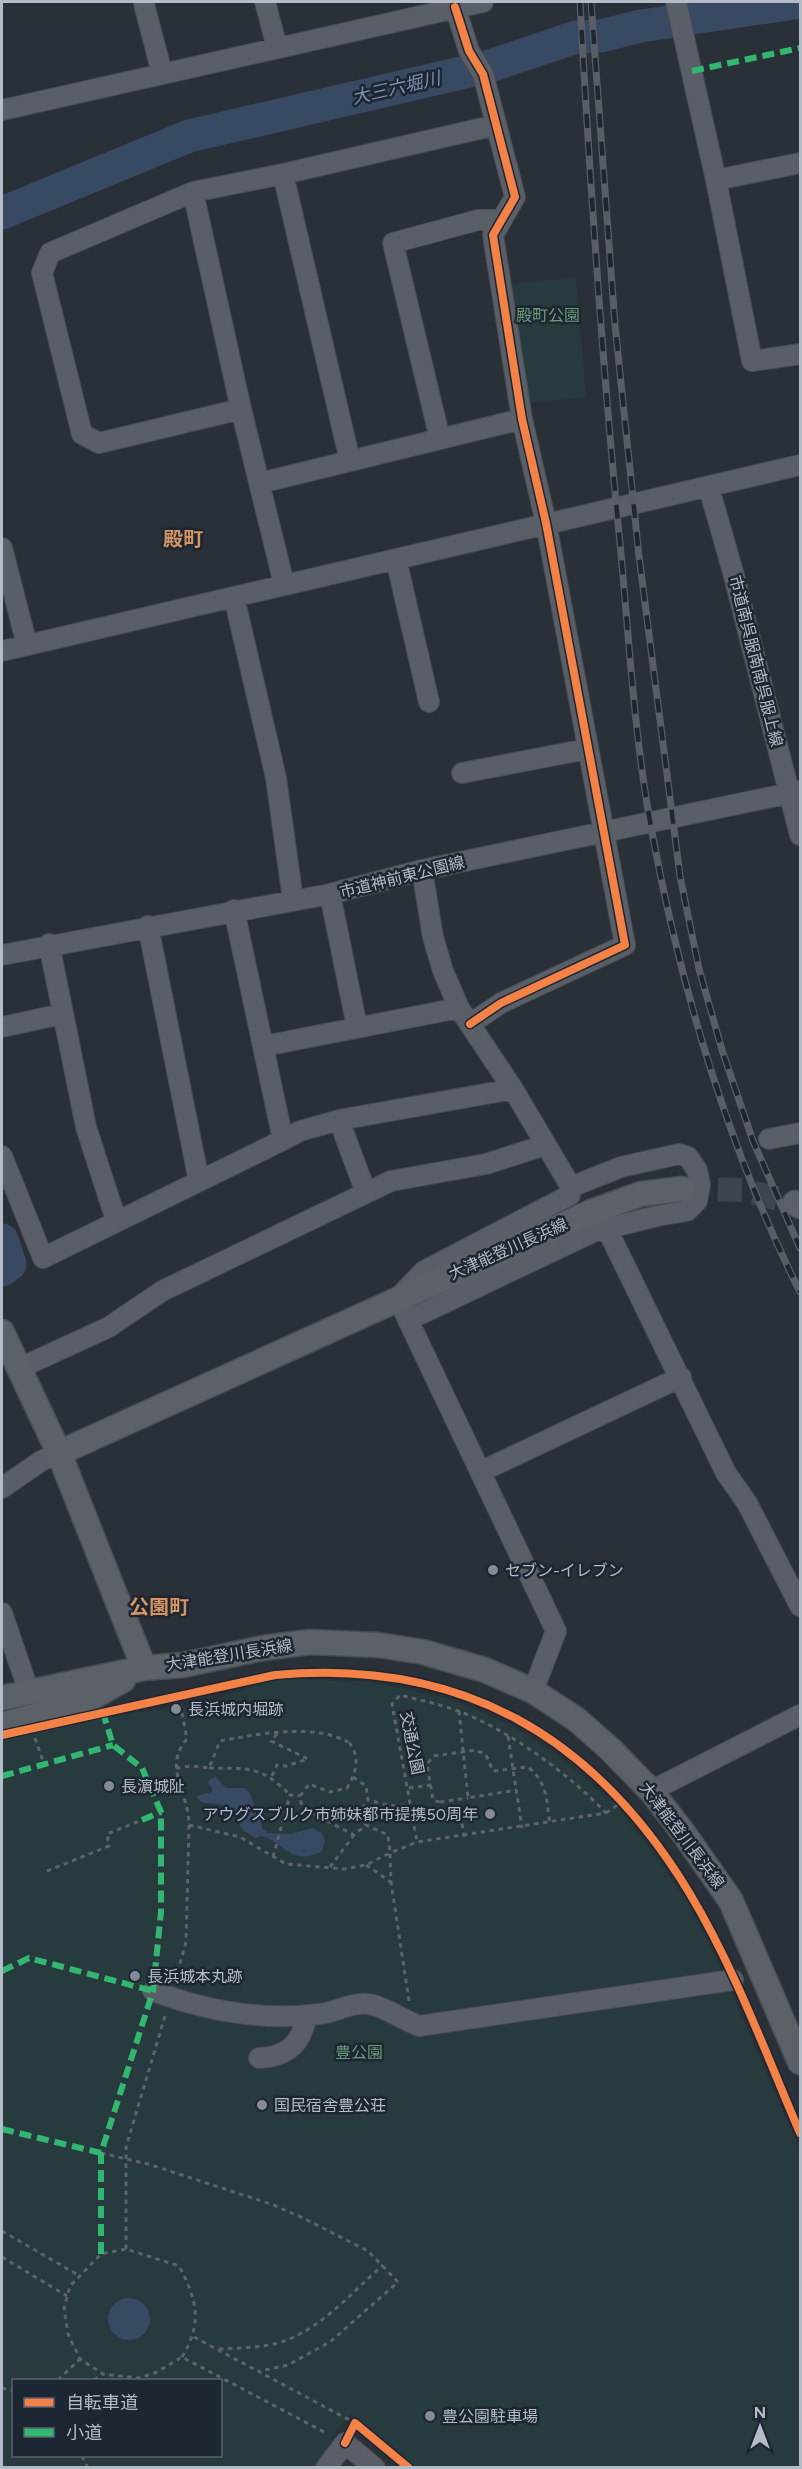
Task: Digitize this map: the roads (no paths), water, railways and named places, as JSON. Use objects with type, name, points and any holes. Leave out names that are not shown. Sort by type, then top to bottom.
[{"type":"main road","name":"大津能登川長浜線","points":[[682,1189],[641,1194],[591,1212],[59,1453],[144,1668],[183,1665],[263,1648],[310,1642],[378,1645],[423,1652],[485,1670],[533,1691],[576,1719],[610,1749],[651,1791],[731,1901],[799,2052]]},
{"type":"main road","points":[[2,1332],[59,1453]]},
{"type":"main road","points":[[2,1698],[144,1668]]},
{"type":"main road","points":[[2,1725],[82,1703],[144,1668]]},
{"type":"street","points":[[265,2],[278,46]]},
{"type":"street","points":[[2,110],[278,46],[483,2]]},
{"type":"street","points":[[144,4],[162,73]]},
{"type":"street","points":[[264,1046],[357,1027],[464,1016],[501,1003],[626,945],[546,523],[522,419],[494,235],[515,197],[483,74],[468,51],[455,8]]},
{"type":"street","points":[[678,13],[716,180],[752,362],[801,354]]},
{"type":"street","points":[[241,409],[99,443],[82,434],[42,273],[50,253],[194,192],[496,125]]},
{"type":"street","points":[[716,180],[801,163]]},
{"type":"street","points":[[283,174],[350,461]]},
{"type":"street","points":[[194,192],[241,409],[284,584]]},
{"type":"street","points":[[440,439],[393,243],[478,220],[501,220]]},
{"type":"street","points":[[260,483],[522,419]]},
{"type":"street","points":[[2,651],[801,465]]},
{"type":"street","name":"市道南呉服南南呉服上線","points":[[708,488],[795,792],[801,835]]},
{"type":"street","points":[[2,548],[27,645]]},
{"type":"street","points":[[396,559],[429,702]]},
{"type":"street","points":[[234,597],[276,778],[293,900]]},
{"type":"street","points":[[462,773],[587,748]]},
{"type":"street","name":"市道神前東公園線","points":[[2,955],[234,910],[330,894],[422,870],[795,792]]},
{"type":"street","points":[[422,870],[433,937],[442,971],[464,1016],[513,1089],[571,1187],[570,1195],[424,1271],[398,1298],[556,1631],[533,1691]]},
{"type":"street","points":[[330,894],[357,1027]]},
{"type":"street","points":[[234,910],[283,1140]]},
{"type":"street","points":[[148,926],[199,1181]]},
{"type":"street","points":[[49,945],[86,1127],[116,1220]]},
{"type":"street","points":[[2,1027],[62,1014]]},
{"type":"street","points":[[2,1156],[43,1258],[300,1131],[339,1119],[513,1089]]},
{"type":"street","points":[[339,1119],[366,1193]]},
{"type":"street","points":[[769,1139],[801,1133]]},
{"type":"street","points":[[20,1368],[109,1327],[162,1292],[391,1180],[486,1164],[546,1145]]},
{"type":"street","points":[[408,1320],[593,1232],[687,1211],[697,1202],[700,1185],[697,1170],[688,1157],[679,1154],[621,1167],[571,1187]]},
{"type":"street","points":[[607,1229],[726,1473],[747,1503],[801,1606]]},
{"type":"street","points":[[482,1471],[681,1377]]},
{"type":"street","points":[[2,1488],[40,1461],[59,1453]]},
{"type":"street","points":[[2,1613],[19,1670],[29,1692]]},
{"type":"street","points":[[651,1791],[801,1714]]},
{"type":"street","points":[[162,1994],[234,2013],[306,2015],[322,2014],[353,2004],[373,2005],[418,2026],[733,1980]]},
{"type":"street","points":[[259,2058],[273,2058],[287,2052],[298,2042],[304,2029],[306,2015]]},
{"type":"street","points":[[326,2468],[345,2443],[375,2468]]},
{"type":"water","points":[[11,1239],[22,1263],[2,1278],[2,1246]]},
{"type":"water","points":[[216,1777],[226,1788],[245,1788],[251,1795],[256,1813],[260,1815],[262,1828],[267,1833],[291,1834],[312,1828],[322,1833],[325,1841],[322,1851],[303,1857],[295,1855],[269,1839],[260,1836],[256,1838],[243,1830],[231,1811],[222,1805],[198,1799],[196,1796],[212,1792],[208,1783],[210,1779]]},
{"type":"water","points":[[129,2298],[144,2304],[150,2319],[144,2334],[129,2340],[114,2334],[108,2319],[114,2304]]},
{"type":"waterway","name":"大三六堀川","points":[[2,213],[189,136],[487,67],[576,37],[601,36],[641,26],[800,2]]},
{"type":"waterway","name":"大三六堀川","points":[[2,1240],[10,1264],[2,1270]]},
{"type":"tunnel","points":[[682,1189],[743,1190],[795,1203]]},
{"type":"railway","points":[[580,2],[592,205],[608,408],[636,721],[645,792],[676,946],[709,1065],[750,1181],[800,1292]]},
{"type":"railway","points":[[591,2],[615,325],[639,556],[680,876],[699,969],[722,1050],[753,1141],[800,1248]]},
{"type":"place","name":"セブン-イレブン","points":[[493,1570]]},
{"type":"place","name":"長浜城内堀跡","points":[[176,1709]]},
{"type":"place","name":"長濵城阯","points":[[109,1786]]},
{"type":"place","name":"アウグスブルク市姉妹都市提携50周年","points":[[490,1814]]},
{"type":"place","name":"長浜城本丸跡","points":[[135,1976]]},
{"type":"place","name":"国民宿舎豊公荘","points":[[262,2105]]},
{"type":"place","name":"豊公園駐車場","points":[[430,2416]]},
{"type":"district","name":"殿町","points":[[183,539]]},
{"type":"district","name":"公園町","points":[[159,1607]]},
{"type":"park label","name":"殿町公園","points":[[548,315]]},
{"type":"park label","name":"豊公園","points":[[359,2052]]}]
